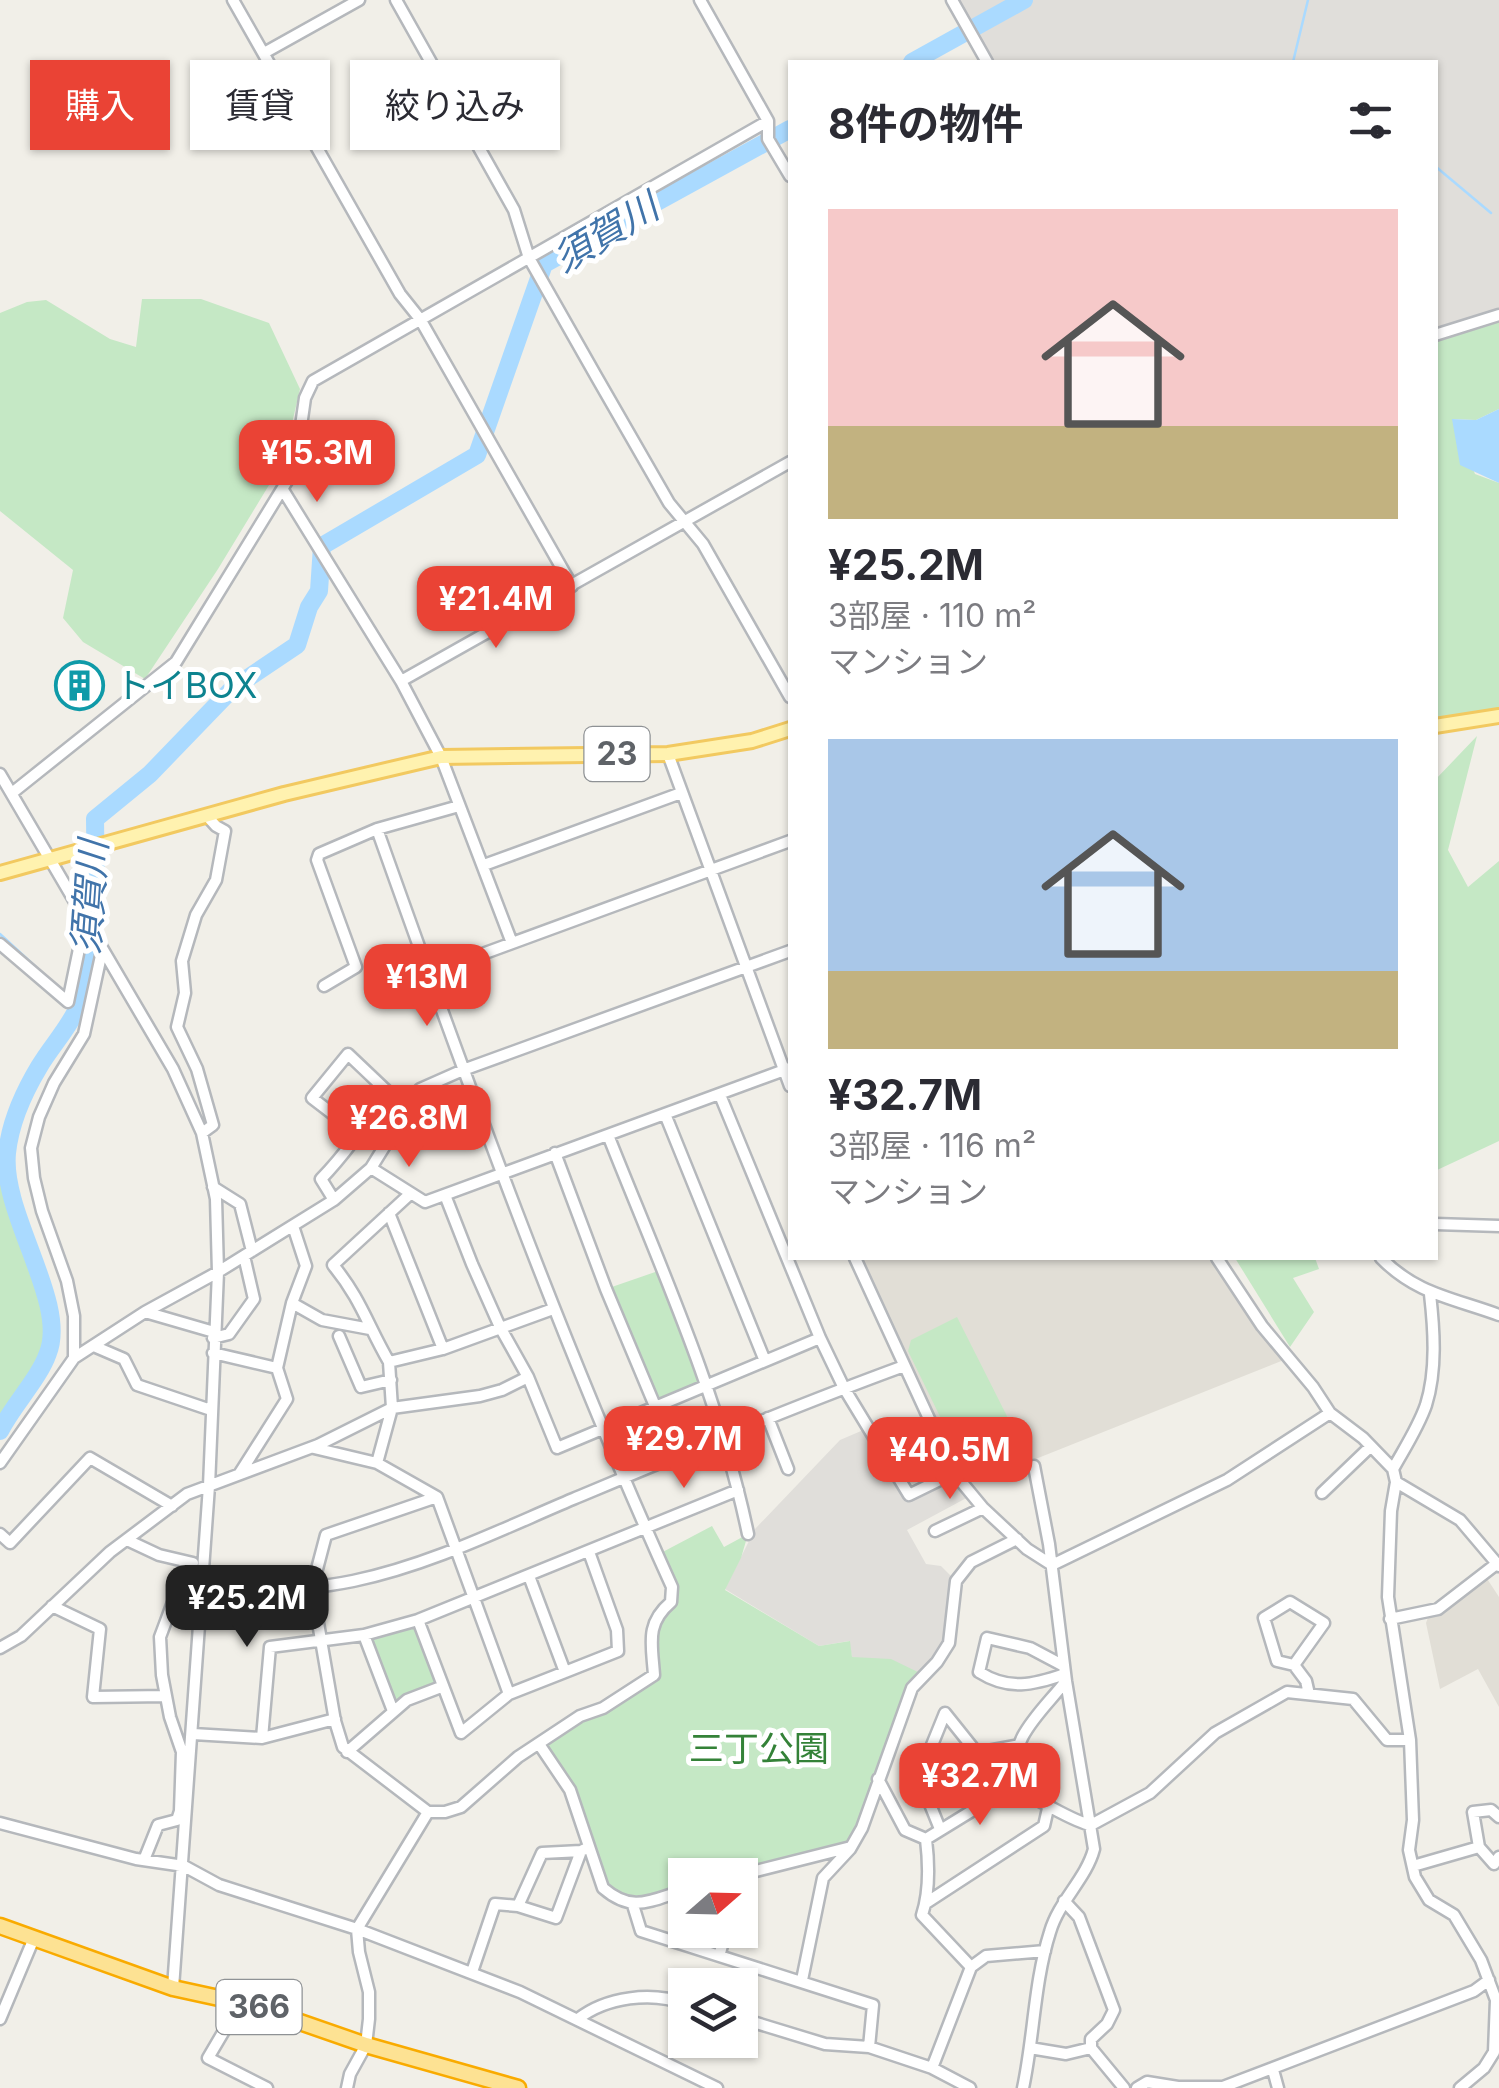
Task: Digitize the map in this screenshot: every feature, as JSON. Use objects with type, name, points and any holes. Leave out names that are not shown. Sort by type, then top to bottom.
[{"type":"highway","name":"366","points":[[0,1926],[174,1988],[240,2002],[366,2045],[518,2088]]},
{"type":"main road","points":[[1438,726],[1499,716]]},
{"type":"main road","name":"23","points":[[0,872],[442,757],[668,754],[752,741],[788,730]]},
{"type":"street","points":[[233,0],[572,586]]},
{"type":"street","points":[[264,53],[359,0]]},
{"type":"street","points":[[396,0],[514,210],[530,258],[669,503],[704,544],[788,693]]},
{"type":"street","points":[[700,0],[768,121],[768,139],[788,173]]},
{"type":"street","points":[[952,0],[987,60]]},
{"type":"street","points":[[12,793],[176,662],[295,468],[305,398],[314,380],[768,121]]},
{"type":"street","points":[[1438,334],[1499,315]]},
{"type":"street","points":[[401,681],[788,463]]},
{"type":"street","points":[[284,490],[401,681],[442,757],[512,943]]},
{"type":"street","points":[[371,1168],[425,1202],[787,1069],[668,754]]},
{"type":"street","points":[[0,774],[173,1069],[202,1133],[213,1187],[218,1272],[209,1486],[174,1988]]},
{"type":"street","points":[[484,864],[681,793]]},
{"type":"street","points":[[324,986],[356,967],[317,860],[320,854],[377,830],[459,806]]},
{"type":"street","points":[[202,1133],[213,1125],[211,1115],[197,1069],[178,1027],[185,993],[182,962],[196,915],[216,880],[226,830],[207,816]]},
{"type":"street","points":[[377,830],[499,1173],[602,1429],[672,1587],[670,1602],[656,1614],[652,1624],[654,1676],[603,1708],[580,1716],[461,1807],[428,1812],[347,1752],[334,1719],[312,1588],[326,1535],[438,1497]]},
{"type":"street","points":[[428,974],[788,842]]},
{"type":"street","points":[[0,944],[68,1002],[85,918]]},
{"type":"street","points":[[74,1358],[74,1316],[67,1281],[42,1211],[32,1148],[39,1117],[54,1083],[84,1034],[102,949]]},
{"type":"street","points":[[0,1464],[74,1358],[334,1200],[371,1168],[420,1089],[788,952]]},
{"type":"street","points":[[334,1200],[321,1178],[359,1134],[388,1092],[348,1054],[312,1098],[359,1134]]},
{"type":"street","points":[[720,1095],[820,1338],[844,1388],[909,1495],[954,1472]]},
{"type":"street","points":[[665,1114],[765,1361]]},
{"type":"street","points":[[608,1135],[708,1384],[748,1534]]},
{"type":"street","points":[[555,1153],[655,1406]]},
{"type":"street","points":[[145,1312],[214,1335],[228,1334],[254,1300],[240,1204],[213,1187]]},
{"type":"street","points":[[377,1463],[392,1408],[389,1362],[356,1293],[334,1266],[410,1194]]},
{"type":"street","points":[[445,1195],[500,1327],[528,1376],[557,1448],[820,1338]]},
{"type":"street","points":[[389,1213],[443,1349]]},
{"type":"street","points":[[1438,1224],[1499,1226]]},
{"type":"street","points":[[240,1474],[286,1400],[277,1368],[292,1302],[306,1266],[293,1226]]},
{"type":"street","points":[[856,1260],[954,1472],[983,1508],[1052,1566]]},
{"type":"street","points":[[1218,1260],[1262,1326],[1330,1413],[1392,1469],[1396,1482],[1391,1512],[1390,1620],[1410,1740],[1413,1820],[1409,1850],[1414,1877],[1429,1900],[1454,1915],[1496,2000],[1497,2053],[1460,2088]]},
{"type":"street","points":[[1382,1260],[1398,1275],[1430,1294],[1499,1315]]},
{"type":"street","points":[[1392,1469],[1425,1407],[1430,1386],[1434,1328],[1430,1294]]},
{"type":"street","points":[[292,1302],[322,1320],[370,1329]]},
{"type":"street","points":[[389,1362],[443,1349],[554,1308]]},
{"type":"street","points":[[339,1336],[362,1388],[391,1380]]},
{"type":"street","points":[[96,1347],[124,1359],[137,1384],[211,1410]]},
{"type":"street","points":[[213,1353],[277,1368]]},
{"type":"street","points":[[202,1593],[312,1588],[384,1573],[456,1548],[768,1418],[904,1366]]},
{"type":"street","points":[[0,1648],[21,1636],[127,1540],[187,1494],[312,1448],[392,1408],[480,1396],[528,1376]]},
{"type":"street","points":[[1052,1566],[1227,1480],[1330,1413]]},
{"type":"street","points":[[768,1418],[788,1469]]},
{"type":"street","points":[[312,1448],[377,1463],[438,1497],[509,1694]]},
{"type":"street","points":[[1322,1493],[1370,1448]]},
{"type":"street","points":[[0,1534],[10,1543],[90,1458],[172,1506]]},
{"type":"street","points":[[1023,2088],[1049,1934],[1064,1900],[1090,1864],[1094,1849],[1034,1466]]},
{"type":"street","points":[[1390,1620],[1438,1609],[1497,1566],[1460,1520],[1396,1482]]},
{"type":"street","points":[[262,1738],[270,1647],[364,1635],[418,1620],[738,1490]]},
{"type":"street","points":[[936,1531],[983,1508]]},
{"type":"street","points":[[802,1980],[824,1878],[862,1828],[912,1688],[950,1642],[956,1581],[972,1562],[1017,1538]]},
{"type":"street","points":[[127,1540],[158,1555],[204,1566]]},
{"type":"street","points":[[418,1620],[462,1733],[509,1694],[618,1651],[617,1630],[588,1552]]},
{"type":"street","points":[[144,1860],[158,1825],[177,1820],[180,1811],[182,1752],[166,1696],[160,1637],[188,1562]]},
{"type":"street","points":[[530,1576],[565,1672]]},
{"type":"street","points":[[1294,1665],[1324,1624],[1290,1602],[1264,1618],[1278,1661],[1294,1665],[1306,1681],[1309,1694]]},
{"type":"street","points":[[52,1606],[100,1628],[92,1697],[166,1696]]},
{"type":"street","points":[[364,1635],[392,1712]]},
{"type":"street","points":[[987,1638],[1030,1648],[1065,1674],[1015,1686],[994,1682],[979,1672],[987,1638]]},
{"type":"street","points":[[1065,1674],[1016,1746],[1012,1764],[1014,1785],[1033,1800],[1049,1804],[1082,1824],[1091,1824],[1150,1793],[1215,1733],[1287,1692],[1353,1700],[1387,1740],[1410,1740]]},
{"type":"street","points":[[347,1752],[407,1700],[441,1687]]},
{"type":"street","points":[[940,1829],[919,1776],[945,1713],[977,1753]]},
{"type":"street","points":[[193,1734],[262,1738],[334,1719]]},
{"type":"street","points":[[539,1744],[570,1790],[585,1849],[603,1888],[616,1899],[633,1905],[668,1895]]},
{"type":"street","points":[[922,1788],[977,1753],[1016,1746]]},
{"type":"street","points":[[878,1779],[905,1830],[926,1839]]},
{"type":"street","points":[[926,1839],[1014,1785]]},
{"type":"street","points":[[926,1903],[1044,1826],[1049,1804]]},
{"type":"street","points":[[1499,1817],[1491,1810],[1473,1812],[1479,1847],[1494,1864],[1499,1857]]},
{"type":"street","points":[[347,2088],[366,2045],[370,1998],[358,1929],[428,1812]]},
{"type":"street","points":[[0,1822],[144,1860],[184,1866],[219,1885],[358,1929],[472,1972],[717,2088]]},
{"type":"street","points":[[926,1839],[929,1860],[922,1915],[971,1967]]},
{"type":"street","points":[[758,1870],[852,1846]]},
{"type":"street","points":[[1413,1866],[1479,1847]]},
{"type":"street","points":[[518,1906],[542,1852],[585,1849]]},
{"type":"street","points":[[472,1972],[495,1904],[518,1906],[556,1918],[585,1849]]},
{"type":"street","points":[[1064,1900],[1079,1916],[1114,2010],[1107,2024],[1092,2038],[1091,2048],[1124,2088]]},
{"type":"street","points":[[633,1905],[641,1931],[873,2005],[869,2047]]},
{"type":"street","points":[[0,2019],[34,1938]]},
{"type":"street","points":[[720,1954],[722,1948]]},
{"type":"street","points":[[932,2068],[971,1967],[986,1956],[1046,1951]]},
{"type":"street","points":[[1136,2088],[1147,2082],[1222,2087],[1474,1991],[1489,1980]]},
{"type":"street","points":[[578,2019],[618,2000],[668,1997]]},
{"type":"street","points":[[240,2002],[208,2058],[268,2088]]},
{"type":"street","points":[[758,2024],[825,2044],[869,2047],[932,2068],[969,2088]]},
{"type":"street","points":[[1030,2048],[1066,2054],[1091,2048]]},
{"type":"street","points":[[1273,2070],[1278,2088]]},
{"type":"shaded area","points":[[959,0],[1499,0],[1499,315],[1438,334],[1438,60],[993,60]]},
{"type":"shaded area","points":[[862,1260],[1218,1260],[1289,1358],[1023,1464],[963,1485]]},
{"type":"shaded area","points":[[868,1428],[909,1494],[954,1473],[972,1495],[907,1530],[926,1564],[941,1566],[956,1581],[949,1643],[922,1674],[852,1657],[849,1641],[819,1646],[725,1589],[755,1529],[840,1440]]},
{"type":"shaded area","points":[[1484,1574],[1499,1597],[1499,1707],[1478,1669],[1440,1689],[1426,1623],[1429,1615]]},
{"type":"green space","points":[[142,299],[201,299],[269,323],[300,389],[283,462],[145,679],[83,642],[63,618],[73,570],[0,511],[0,313],[27,302],[46,300],[110,339],[136,347]]},
{"type":"green space","points":[[1499,315],[1499,409],[1476,420],[1453,419],[1475,474],[1499,483],[1499,716],[1480,719],[1438,718],[1438,334]]},
{"type":"green space","points":[[1477,736],[1448,850],[1468,887],[1499,861],[1499,1141],[1438,1170],[1438,777]]},
{"type":"green space","points":[[0,1155],[7,1155],[12,1194],[45,1293],[47,1357],[0,1431]]},
{"type":"green space","points":[[1236,1260],[1316,1260],[1319,1269],[1293,1278],[1314,1312],[1290,1347]]},
{"type":"green space","points":[[661,1270],[708,1385],[655,1406],[606,1289]]},
{"type":"green space","points":[[957,1317],[1025,1452],[970,1478],[908,1351],[911,1340]]},
{"type":"green space","name":"三丁公園","points":[[712,1526],[724,1547],[748,1534],[725,1590],[819,1646],[850,1641],[852,1657],[891,1659],[922,1674],[851,1846],[758,1870],[758,1858],[668,1858],[668,1895],[633,1905],[603,1888],[570,1790],[539,1744],[653,1675],[652,1625],[670,1602],[672,1587],[657,1555]]},
{"type":"green space","points":[[413,1627],[436,1683],[396,1704],[369,1641]]},
{"type":"water","points":[[1499,409],[1499,483],[1460,465],[1452,419],[1476,420]]},
{"type":"waterway","name":"須賀川","points":[[916,60],[1024,0]]},
{"type":"waterway","points":[[1293,60],[1308,0]]},
{"type":"waterway","name":"須賀川","points":[[0,1431],[44,1363],[52,1332],[42,1283],[14,1203],[7,1153],[14,1120],[28,1087],[80,1003],[96,898],[95,819],[150,774],[233,688],[297,645],[309,607],[319,591],[322,546],[477,455],[544,264],[788,130]]},
{"type":"waterway","points":[[1438,169],[1491,213]]},
{"type":"waterway","points":[[0,934],[50,980]]},
{"type":"waterway","points":[[68,1008],[74,1017]]},
{"type":"place","name":"トイBOX","points":[[80,686]]}]
